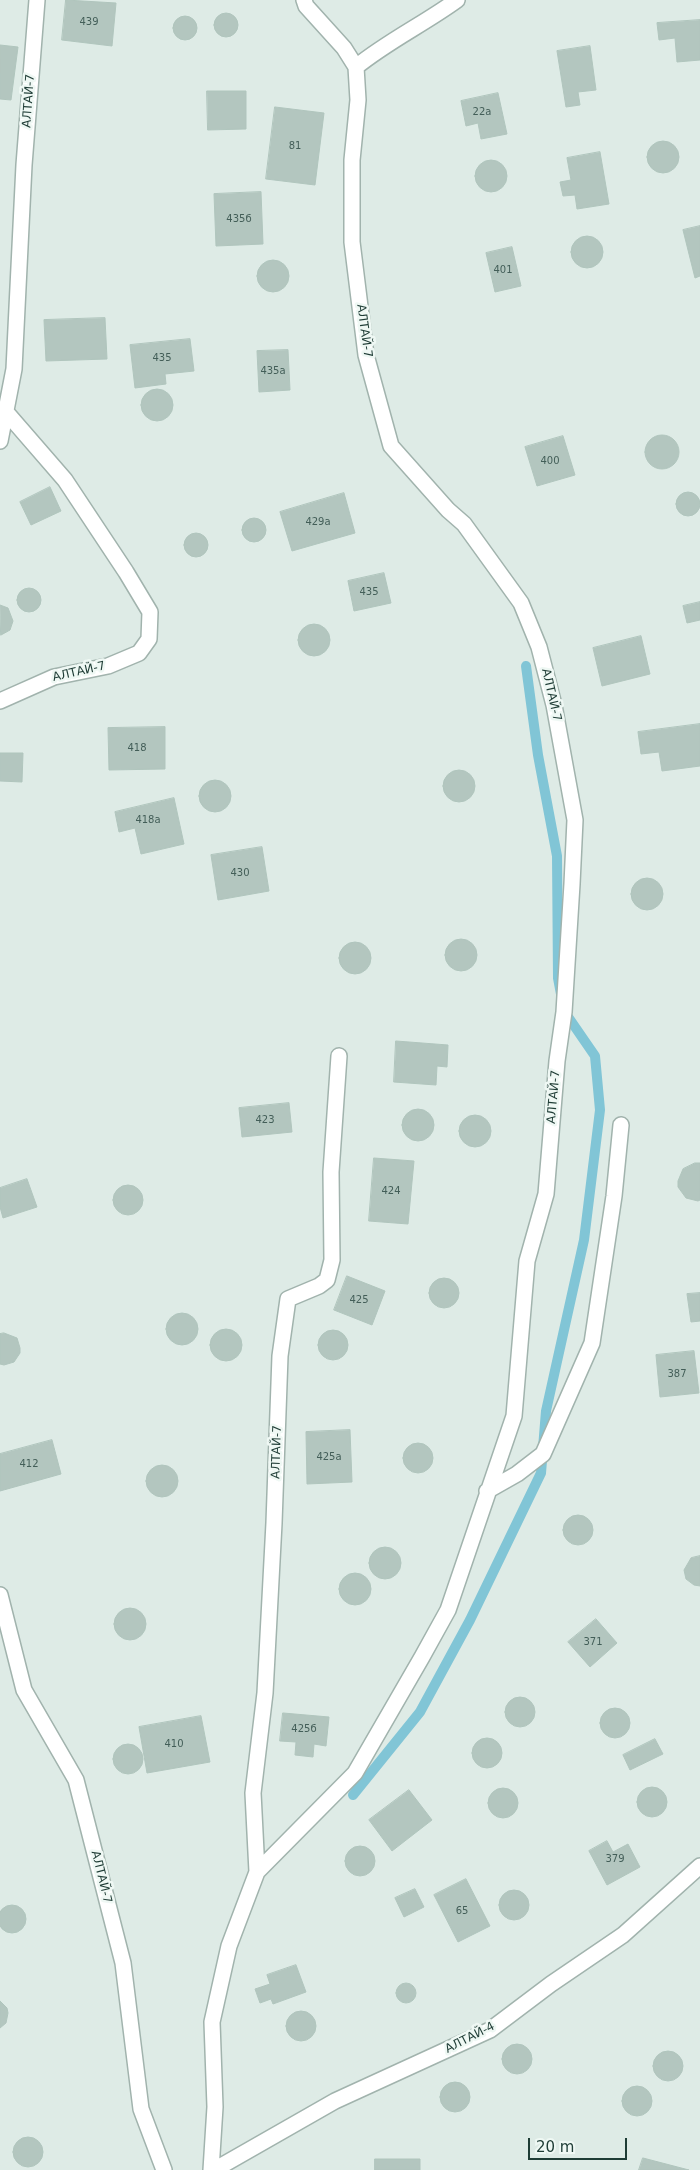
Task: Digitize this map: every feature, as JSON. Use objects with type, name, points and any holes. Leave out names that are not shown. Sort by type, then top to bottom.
[{"type":"street","name":"АЛТАЙ-7","points":[[0,441],[14,369],[24,165],[37,0]]},
{"type":"street","points":[[304,0],[306,6],[344,48],[356,67],[375,52],[433,17],[457,0]]},
{"type":"street","name":"АЛТАЙ-7","points":[[257,1872],[355,1772],[448,1610],[514,1416],[527,1261],[546,1194],[557,1061],[564,1012],[575,820],[554,705],[539,647],[521,603],[464,524],[448,510],[391,446],[366,355],[352,242],[352,160],[358,100],[356,67]]},
{"type":"street","name":"АЛТАЙ-7","points":[[0,701],[54,677],[108,666],[139,653],[149,639],[150,612],[65,480],[6,412]]},
{"type":"street","name":"АЛТАЙ-7","points":[[212,2170],[215,2107],[212,2022],[230,1946],[257,1872],[253,1793],[265,1693],[280,1356],[288,1299],[327,1280],[332,1260],[331,1172],[339,1056]]},
{"type":"street","points":[[488,1490],[517,1474],[543,1454],[592,1343],[614,1196],[621,1125]]},
{"type":"street","name":"АЛТАЙ-7","points":[[0,1595],[24,1690],[76,1780],[124,1963],[141,2109],[164,2170]]},
{"type":"street","name":"АЛТАЙ-4","points":[[212,2170],[335,2101],[490,2030],[623,1935],[700,1866]]},
{"type":"building","points":[[66,0],[116,3],[112,46],[62,40]]},
{"type":"building","points":[[226,13],[235,16],[238,25],[235,34],[226,37],[217,34],[214,25],[217,16]]},
{"type":"building","points":[[185,16],[190,17],[196,23],[196,33],[190,39],[185,40],[180,39],[174,33],[173,28],[174,23],[180,17]]},
{"type":"building","points":[[700,20],[700,60],[677,62],[675,38],[659,40],[657,23]]},
{"type":"building","points":[[0,45],[18,47],[11,100],[0,99]]},
{"type":"building","points":[[590,46],[596,90],[578,92],[580,105],[566,107],[557,51]]},
{"type":"building","points":[[207,91],[246,91],[246,129],[208,130]]},
{"type":"building","points":[[498,93],[507,134],[481,139],[478,123],[466,126],[461,101]]},
{"type":"building","points":[[275,107],[324,113],[315,185],[266,179]]},
{"type":"building","points":[[663,141],[669,142],[674,146],[678,151],[678,163],[674,168],[669,172],[663,173],[657,172],[652,168],[648,163],[647,157],[648,151],[652,146],[657,142]]},
{"type":"building","points":[[600,152],[609,204],[577,209],[575,195],[563,196],[560,182],[571,180],[567,158]]},
{"type":"building","points":[[491,160],[497,161],[502,165],[506,170],[506,182],[502,187],[497,191],[491,192],[485,191],[480,187],[476,182],[475,176],[476,170],[480,165],[485,161]]},
{"type":"building","points":[[261,192],[263,244],[216,246],[214,194]]},
{"type":"building","points":[[700,226],[700,276],[695,278],[683,230]]},
{"type":"building","points":[[587,236],[593,237],[598,241],[602,246],[602,258],[598,263],[593,267],[587,268],[581,267],[576,263],[572,258],[571,252],[572,246],[576,241],[581,237]]},
{"type":"building","points":[[512,247],[521,286],[495,292],[486,253]]},
{"type":"building","points":[[273,260],[279,261],[284,265],[288,270],[288,282],[284,287],[279,291],[273,292],[267,291],[262,287],[258,282],[257,276],[258,270],[262,265],[267,261]]},
{"type":"building","points":[[105,318],[107,359],[46,361],[44,320]]},
{"type":"building","points":[[190,339],[194,371],[165,374],[166,384],[135,388],[130,345]]},
{"type":"building","points":[[288,350],[290,390],[259,392],[257,351]]},
{"type":"building","points":[[157,389],[163,390],[168,394],[172,399],[172,411],[168,416],[163,420],[157,421],[151,420],[146,416],[142,411],[141,405],[142,399],[146,394],[151,390]]},
{"type":"building","points":[[662,435],[669,436],[674,440],[678,445],[678,459],[674,464],[669,468],[662,469],[655,468],[650,464],[646,459],[645,452],[646,445],[650,440],[655,436]]},
{"type":"building","points":[[563,436],[575,475],[537,486],[525,447]]},
{"type":"building","points":[[50,487],[61,511],[31,525],[20,502]]},
{"type":"building","points":[[688,492],[697,495],[700,504],[697,513],[688,516],[679,513],[676,504],[679,495]]},
{"type":"building","points":[[344,493],[355,533],[292,551],[280,512]]},
{"type":"building","points":[[254,518],[263,521],[266,530],[263,539],[254,542],[245,539],[242,530],[245,521]]},
{"type":"building","points":[[196,533],[205,536],[208,545],[205,554],[196,557],[187,554],[184,545],[187,536]]},
{"type":"building","points":[[384,573],[391,603],[354,611],[348,581]]},
{"type":"building","points":[[29,588],[38,591],[41,600],[38,609],[29,612],[20,609],[17,600],[20,591]]},
{"type":"building","points":[[700,602],[700,620],[687,623],[683,606]]},
{"type":"building","points":[[0,605],[8,608],[13,621],[10,630],[1,635]]},
{"type":"building","points":[[314,624],[320,625],[325,629],[329,634],[329,646],[325,651],[320,655],[314,656],[308,655],[303,651],[299,646],[298,640],[299,634],[303,629],[308,625]]},
{"type":"building","points":[[641,636],[650,674],[602,686],[593,648]]},
{"type":"building","points":[[700,724],[700,766],[662,771],[659,752],[641,754],[638,732]]},
{"type":"building","points":[[165,727],[165,769],[109,770],[108,728]]},
{"type":"building","points":[[0,753],[23,753],[22,782],[0,781]]},
{"type":"building","points":[[459,770],[471,774],[475,786],[471,798],[459,802],[447,798],[443,786],[447,774]]},
{"type":"building","points":[[215,780],[221,781],[226,785],[230,790],[230,802],[226,807],[221,811],[215,812],[209,811],[204,807],[200,802],[199,796],[200,790],[204,785],[209,781]]},
{"type":"building","points":[[174,798],[184,844],[141,854],[135,828],[119,832],[115,812]]},
{"type":"building","points":[[262,847],[269,891],[218,900],[211,855]]},
{"type":"building","points":[[647,878],[658,883],[663,894],[658,905],[647,910],[636,905],[631,894],[636,883]]},
{"type":"building","points":[[461,939],[467,940],[472,944],[476,949],[476,961],[472,966],[467,970],[461,971],[455,970],[450,966],[446,961],[445,955],[446,949],[450,944],[455,940]]},
{"type":"building","points":[[355,942],[361,943],[366,947],[370,952],[370,964],[366,969],[361,973],[355,974],[349,973],[344,969],[340,964],[339,958],[340,952],[344,947],[349,943]]},
{"type":"building","points":[[396,1041],[448,1045],[447,1067],[437,1066],[436,1085],[394,1082]]},
{"type":"building","points":[[289,1103],[292,1132],[242,1137],[239,1108]]},
{"type":"building","points":[[418,1109],[424,1110],[429,1114],[433,1119],[433,1131],[429,1136],[424,1140],[418,1141],[412,1140],[407,1136],[403,1131],[402,1125],[403,1119],[407,1114],[412,1110]]},
{"type":"building","points":[[475,1115],[481,1116],[486,1120],[490,1125],[490,1137],[486,1142],[481,1146],[475,1147],[469,1146],[464,1142],[460,1137],[459,1131],[460,1125],[464,1120],[469,1116]]},
{"type":"building","points":[[374,1158],[414,1161],[408,1224],[369,1221]]},
{"type":"building","points":[[695,1163],[700,1163],[700,1200],[698,1201],[686,1198],[678,1187],[678,1181],[683,1169]]},
{"type":"building","points":[[27,1179],[37,1207],[3,1218],[0,1207],[0,1188]]},
{"type":"building","points":[[128,1185],[139,1189],[143,1200],[139,1211],[128,1215],[117,1211],[113,1200],[117,1189]]},
{"type":"building","points":[[347,1276],[385,1291],[372,1325],[334,1310]]},
{"type":"building","points":[[444,1278],[450,1279],[458,1287],[458,1299],[450,1307],[444,1308],[438,1307],[430,1299],[429,1293],[430,1287],[438,1279]]},
{"type":"building","points":[[700,1293],[700,1321],[691,1322],[687,1294]]},
{"type":"building","points":[[182,1313],[188,1314],[193,1318],[197,1323],[197,1335],[193,1340],[188,1344],[182,1345],[176,1344],[171,1340],[167,1335],[166,1329],[167,1323],[171,1318],[176,1314]]},
{"type":"building","points":[[226,1329],[232,1330],[237,1334],[241,1339],[241,1351],[237,1356],[232,1360],[226,1361],[220,1360],[215,1356],[211,1351],[210,1345],[211,1339],[215,1334],[220,1330]]},
{"type":"building","points":[[333,1330],[339,1331],[347,1339],[347,1351],[339,1359],[333,1360],[327,1359],[319,1351],[318,1345],[319,1339],[327,1331]]},
{"type":"building","points":[[4,1333],[17,1338],[20,1353],[14,1362],[4,1365],[0,1364],[0,1334]]},
{"type":"building","points":[[694,1351],[699,1393],[660,1397],[656,1355]]},
{"type":"building","points":[[350,1430],[352,1482],[307,1484],[306,1432]]},
{"type":"building","points":[[52,1440],[61,1474],[0,1491],[0,1454]]},
{"type":"building","points":[[418,1443],[424,1444],[432,1452],[432,1464],[424,1472],[418,1473],[412,1472],[404,1464],[403,1458],[404,1452],[412,1444]]},
{"type":"building","points":[[162,1465],[168,1466],[173,1470],[177,1475],[177,1487],[173,1492],[168,1496],[162,1497],[156,1496],[151,1492],[147,1487],[146,1481],[147,1475],[151,1470],[156,1466]]},
{"type":"building","points":[[578,1515],[584,1516],[592,1524],[592,1536],[584,1544],[578,1545],[572,1544],[564,1536],[563,1530],[564,1524],[572,1516]]},
{"type":"building","points":[[385,1547],[391,1548],[396,1552],[400,1557],[400,1569],[396,1574],[391,1578],[385,1579],[379,1578],[374,1574],[370,1569],[369,1563],[370,1557],[374,1552],[379,1548]]},
{"type":"building","points":[[700,1556],[700,1586],[694,1585],[686,1579],[684,1570],[691,1558]]},
{"type":"building","points":[[355,1573],[361,1574],[366,1578],[370,1583],[370,1595],[366,1600],[361,1604],[355,1605],[349,1604],[344,1600],[340,1595],[339,1589],[340,1583],[344,1578],[349,1574]]},
{"type":"building","points":[[130,1608],[136,1609],[141,1613],[145,1618],[145,1630],[141,1635],[136,1639],[130,1640],[124,1639],[119,1635],[115,1630],[114,1624],[115,1618],[119,1613],[124,1609]]},
{"type":"building","points":[[596,1619],[617,1643],[590,1667],[568,1642]]},
{"type":"building","points":[[520,1697],[531,1701],[535,1712],[531,1723],[520,1727],[509,1723],[505,1712],[509,1701]]},
{"type":"building","points":[[615,1708],[621,1709],[629,1717],[629,1729],[621,1737],[615,1738],[609,1737],[601,1729],[600,1723],[601,1717],[609,1709]]},
{"type":"building","points":[[283,1713],[329,1717],[326,1746],[314,1744],[313,1757],[295,1755],[296,1742],[280,1741]]},
{"type":"building","points":[[201,1716],[210,1762],[147,1773],[139,1727]]},
{"type":"building","points":[[487,1738],[493,1739],[501,1747],[501,1759],[493,1767],[487,1768],[481,1767],[473,1759],[472,1753],[473,1747],[481,1739]]},
{"type":"building","points":[[655,1739],[663,1754],[630,1770],[623,1755]]},
{"type":"building","points":[[128,1744],[134,1745],[142,1753],[142,1765],[134,1773],[128,1774],[122,1773],[114,1765],[113,1759],[114,1753],[122,1745]]},
{"type":"building","points":[[652,1787],[663,1791],[667,1802],[663,1813],[652,1817],[641,1813],[637,1802],[641,1791]]},
{"type":"building","points":[[503,1788],[509,1789],[517,1797],[517,1809],[509,1817],[503,1818],[497,1817],[489,1809],[488,1803],[489,1797],[497,1789]]},
{"type":"building","points":[[409,1790],[432,1820],[392,1851],[369,1820]]},
{"type":"building","points":[[607,1841],[613,1852],[628,1844],[640,1867],[607,1885],[589,1851]]},
{"type":"building","points":[[360,1846],[366,1847],[374,1855],[374,1867],[366,1875],[360,1876],[354,1875],[346,1867],[345,1861],[346,1855],[354,1847]]},
{"type":"building","points":[[466,1879],[490,1926],[458,1942],[434,1895]]},
{"type":"building","points":[[415,1889],[424,1907],[404,1917],[395,1898]]},
{"type":"building","points":[[514,1890],[525,1894],[529,1905],[525,1916],[514,1920],[503,1916],[499,1905],[503,1894]]},
{"type":"building","points":[[12,1905],[22,1909],[26,1919],[22,1929],[12,1933],[2,1929],[-2,1919],[2,1909]]},
{"type":"building","points":[[296,1965],[306,1992],[273,2004],[271,1999],[260,2003],[255,1989],[270,1984],[267,1975]]},
{"type":"building","points":[[406,1983],[413,1986],[416,1993],[413,2000],[406,2003],[399,2000],[396,1993],[399,1986]]},
{"type":"building","points":[[0,2001],[7,2008],[8,2013],[6,2023],[0,2028]]},
{"type":"building","points":[[301,2011],[307,2012],[315,2020],[315,2032],[307,2040],[301,2041],[295,2040],[287,2032],[286,2026],[287,2020],[295,2012]]},
{"type":"building","points":[[517,2044],[528,2048],[532,2059],[528,2070],[517,2074],[506,2070],[502,2059],[506,2048]]},
{"type":"building","points":[[668,2051],[679,2055],[683,2066],[679,2077],[668,2081],[657,2077],[653,2066],[657,2055]]},
{"type":"building","points":[[455,2082],[461,2083],[469,2091],[469,2103],[461,2111],[455,2112],[449,2111],[441,2103],[440,2097],[441,2091],[449,2083]]},
{"type":"building","points":[[637,2086],[643,2087],[651,2095],[651,2107],[643,2115],[637,2116],[631,2115],[623,2107],[622,2101],[623,2095],[631,2087]]},
{"type":"building","points":[[28,2137],[34,2138],[42,2146],[42,2158],[34,2166],[28,2167],[22,2166],[14,2158],[13,2152],[14,2146],[22,2138]]},
{"type":"building","points":[[643,2158],[689,2170],[639,2170]]},
{"type":"building","points":[[375,2159],[420,2159],[420,2170],[375,2170]]},
{"type":"waterway","points":[[526,666],[538,755],[557,856],[558,978],[561,994]]},
{"type":"waterway","points":[[353,1795],[420,1712],[470,1620],[541,1473],[546,1411],[584,1240],[600,1110],[595,1056],[564,1011]]}]
